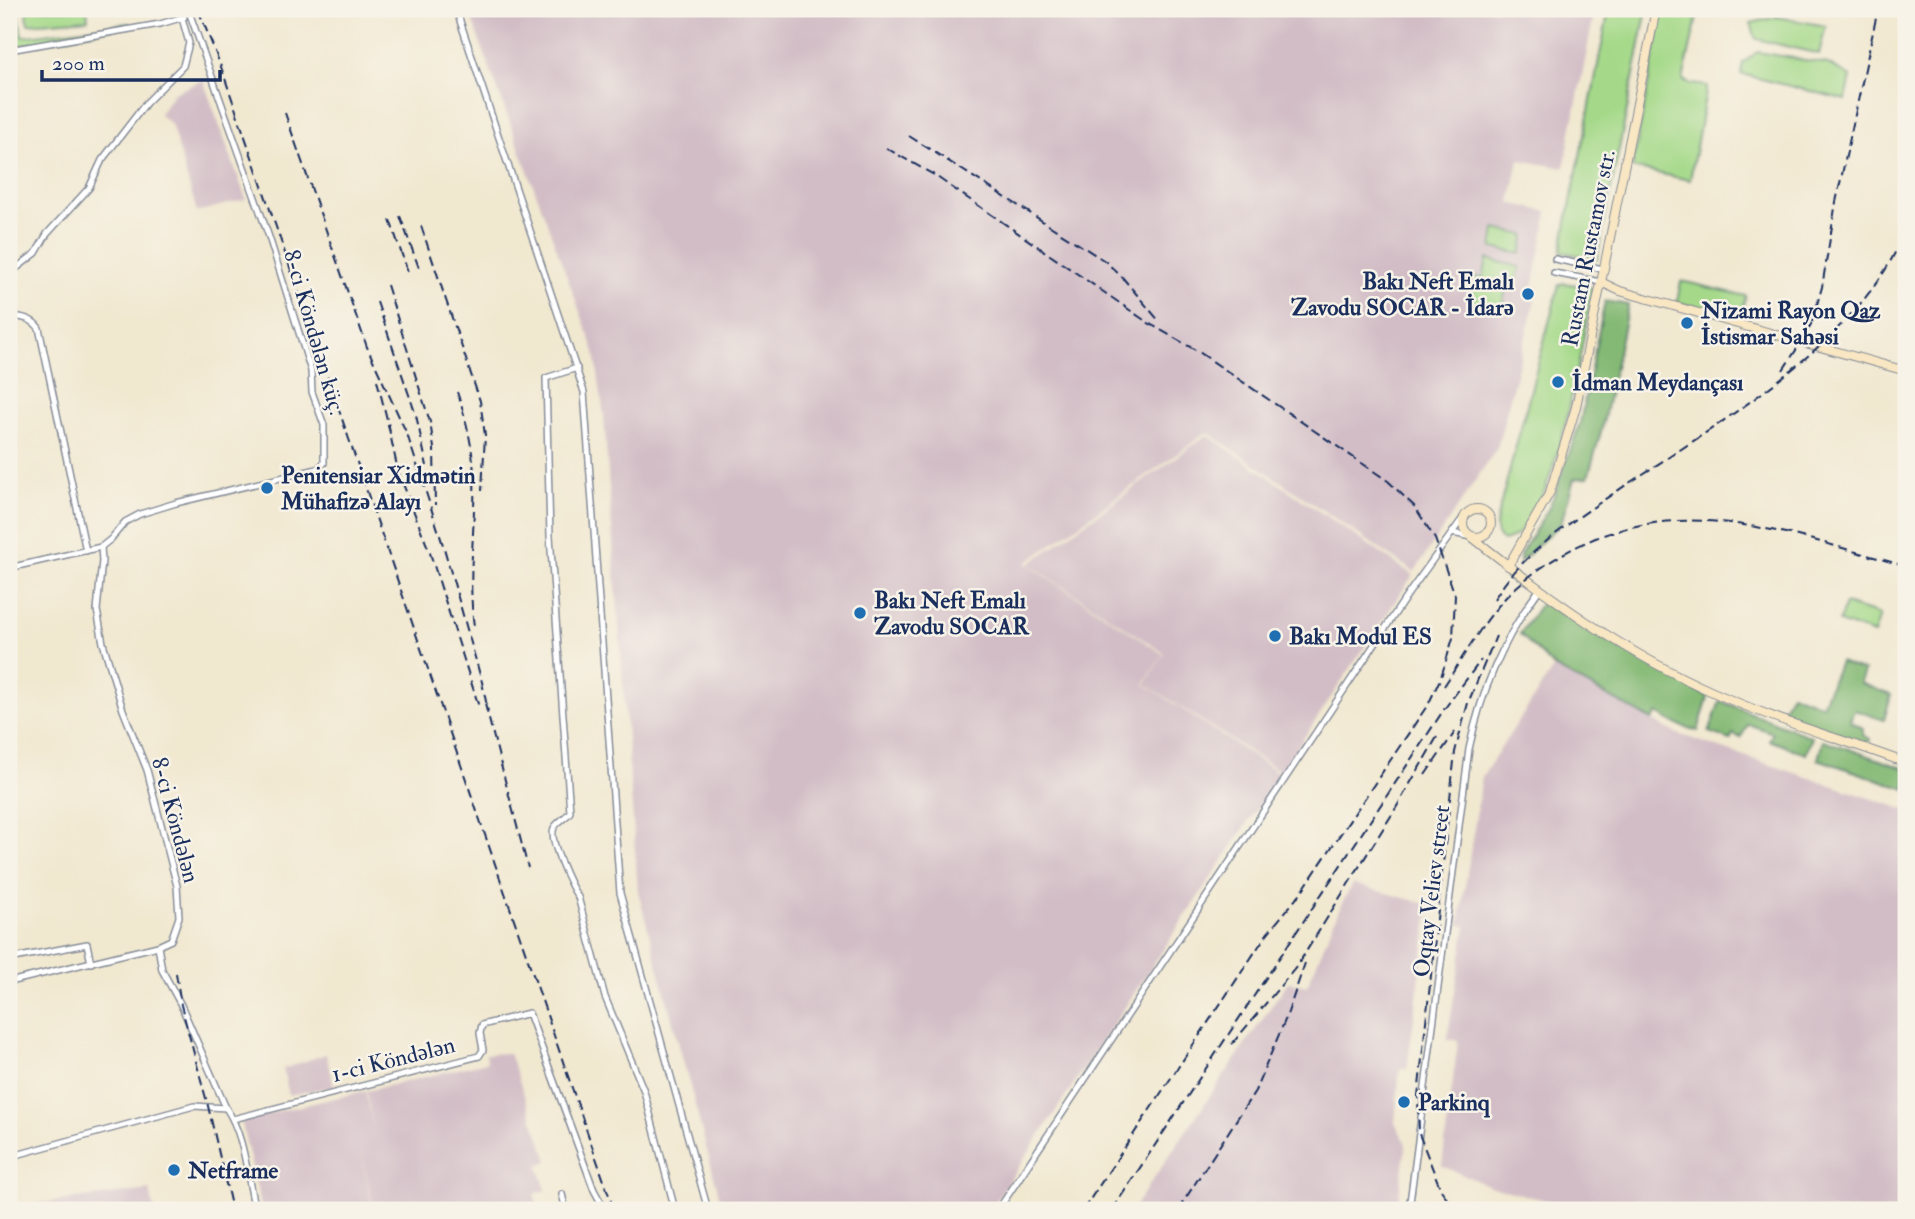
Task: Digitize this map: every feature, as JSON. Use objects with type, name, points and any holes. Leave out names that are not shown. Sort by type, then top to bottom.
[{"type":"street","points":[[456,9],[577,368],[587,411],[620,893],[708,1210]]},
{"type":"street","name":"Rustam Rustamov str.","points":[[1508,566],[1547,498],[1578,397],[1656,9]]},
{"type":"street","points":[[9,50],[160,24],[182,18],[189,11]]},
{"type":"street","name":"8-ci Köndələn küç.","points":[[101,547],[134,516],[176,503],[317,469],[325,459],[324,425],[314,397],[311,371],[269,237],[189,11]]},
{"type":"street","points":[[9,274],[36,253],[47,234],[89,188],[102,160],[136,115],[183,66],[189,43],[182,18]]},
{"type":"street","points":[[1555,260],[1604,269]]},
{"type":"street","points":[[1554,273],[1601,282],[1620,291],[1906,371]]},
{"type":"street","points":[[9,315],[28,318],[39,328],[86,551]]},
{"type":"street","points":[[577,368],[546,378],[550,536],[570,812],[554,828],[553,838],[571,888],[578,897],[605,996],[643,1091],[675,1210]]},
{"type":"street","points":[[998,1210],[1408,594],[1452,533],[1465,515],[1474,509],[1480,509],[1491,521],[1488,532],[1483,536],[1452,533]]},
{"type":"street","points":[[1465,515],[1464,530],[1472,537],[1539,590],[1628,647],[1713,692],[1761,713],[1906,763]]},
{"type":"street","points":[[9,568],[101,547]]},
{"type":"street","name":"8-ci Köndələn","points":[[101,547],[97,610],[103,643],[123,710],[147,770],[177,886],[179,910],[176,928],[171,940],[158,946]]},
{"type":"street","name":"Oqtay Veliev street","points":[[1409,1210],[1473,731],[1507,641],[1539,590]]},
{"type":"street","points":[[9,960],[87,944],[91,963]]},
{"type":"street","points":[[9,982],[158,946],[162,970],[233,1119],[255,1210]]},
{"type":"street","name":"1-ci Köndələn","points":[[233,1119],[479,1056],[483,1050],[481,1025],[529,1013],[594,1191],[605,1210]]},
{"type":"street","points":[[9,1157],[194,1106],[226,1108]]},
{"type":"street","points":[[562,1194],[566,1210]]},
{"type":"shaded area","name":"Bakı Neft Emalı Zavodu SOCAR","points":[[468,9],[1595,9],[1564,168],[1519,160],[1510,203],[1548,212],[1533,287],[1538,289],[1497,448],[1414,572],[1207,432],[1026,563],[1163,654],[1144,684],[1280,774],[990,1210],[723,1210],[638,891],[604,417],[595,352]]},
{"type":"shaded area","points":[[203,80],[246,199],[197,212],[171,124],[159,114],[174,93]]},
{"type":"shaded area","points":[[1207,435],[1413,575],[1281,772],[1145,684],[1164,653],[1029,564]]},
{"type":"shaded area","points":[[1554,667],[1675,733],[1906,810],[1906,1210],[1585,1210],[1492,1187],[1442,1166],[1458,1041],[1447,1039],[1466,926],[1459,925],[1482,777]]},
{"type":"shaded area","points":[[1353,884],[1430,905],[1407,1068],[1400,1068],[1395,1122],[1406,1144],[1397,1210],[1132,1210],[1288,982],[1307,986],[1341,905]]},
{"type":"shaded area","points":[[509,1053],[548,1161],[538,1165],[546,1190],[534,1194],[539,1210],[368,1210],[366,1205],[372,1201],[359,1143],[371,1201],[365,1204],[367,1210],[262,1210],[241,1120],[365,1091],[376,1137],[366,1091],[487,1062],[486,1054]]},
{"type":"shaded area","points":[[326,1054],[334,1086],[289,1095],[283,1069]]},
{"type":"shaded area","points":[[150,1190],[154,1210],[9,1210],[9,1207]]},
{"type":"green space","points":[[9,9],[18,9],[22,37],[129,25],[9,47]]},
{"type":"green space","points":[[26,9],[87,9],[88,19],[28,24]]},
{"type":"green space","points":[[1609,9],[1647,9],[1597,259],[1561,252]]},
{"type":"green space","points":[[1663,9],[1699,9],[1683,80],[1707,86],[1690,180],[1632,168]]},
{"type":"green space","points":[[1777,17],[1826,26],[1819,54],[1756,39],[1751,23]]},
{"type":"green space","points":[[1757,52],[1828,64],[1851,77],[1846,100],[1741,74],[1743,63]]},
{"type":"green space","points":[[1495,229],[1525,235],[1521,254],[1492,248]]},
{"type":"green space","points":[[1487,259],[1520,267],[1515,287],[1507,285],[1501,310],[1469,303],[1475,277],[1483,278]]},
{"type":"green space","points":[[1681,281],[1746,296],[1739,319],[1677,302]]},
{"type":"green space","points":[[1563,283],[1590,287],[1592,290],[1574,388],[1552,470],[1538,505],[1522,530],[1503,541],[1496,532],[1498,514],[1559,285]]},
{"type":"green space","points":[[1605,301],[1628,305],[1602,428],[1588,477],[1574,479],[1561,523],[1520,562],[1520,555],[1550,506],[1580,423]]},
{"type":"green space","points":[[1542,602],[1708,697],[1698,731],[1678,725],[1657,713],[1652,720],[1554,667],[1520,634]]},
{"type":"green space","points":[[1845,604],[1880,615],[1874,634],[1839,622]]},
{"type":"green space","points":[[1840,662],[1864,671],[1860,683],[1891,695],[1884,720],[1854,710],[1850,721],[1863,728],[1863,735],[1870,739],[1868,745],[1781,713],[1791,693],[1822,705]]},
{"type":"green space","points":[[1720,701],[1812,737],[1806,754],[1769,740],[1773,733],[1748,724],[1741,738],[1733,734],[1730,740],[1709,732]]},
{"type":"green space","points":[[1823,740],[1906,769],[1906,789],[1818,759]]},
{"type":"railway","points":[[198,9],[220,64],[614,1210]]},
{"type":"railway","points":[[1812,322],[1822,287],[1836,202],[1878,9]]},
{"type":"railway","points":[[285,113],[367,347],[407,434],[444,548],[488,711]]},
{"type":"railway","points":[[909,136],[1105,261],[1160,322]]},
{"type":"railway","points":[[886,148],[934,175],[1150,324],[1199,352],[1388,481],[1415,507],[1435,539],[1455,595],[1453,638],[1441,677],[1429,703],[1300,894],[1267,934],[1083,1210]]},
{"type":"railway","points":[[400,216],[419,268]]},
{"type":"railway","points":[[390,220],[408,272]]},
{"type":"railway","points":[[421,226],[480,401],[485,435],[482,491]]},
{"type":"railway","points":[[1494,599],[1521,564],[1554,535],[1743,407],[1822,344],[1856,309],[1883,273],[1903,235]]},
{"type":"railway","points":[[387,285],[430,422],[434,448],[435,505]]},
{"type":"railway","points":[[377,302],[416,415],[427,466]]},
{"type":"railway","points":[[1783,370],[1817,313]]},
{"type":"railway","points":[[377,380],[390,431]]},
{"type":"railway","points":[[457,392],[473,465],[471,588],[474,626]]},
{"type":"railway","points":[[388,424],[398,471],[430,553],[479,707]]},
{"type":"railway","points":[[1444,686],[1482,627],[1514,589],[1556,558],[1606,534],[1649,524],[1691,521],[1734,524],[1777,531],[1906,566]]},
{"type":"railway","points":[[1456,1210],[1441,1190],[1419,1134],[1418,1096],[1455,752],[1468,703],[1496,636]]},
{"type":"railway","points":[[1112,1210],[1445,708],[1481,660]]},
{"type":"railway","points":[[485,704],[528,868]]},
{"type":"railway","points":[[1425,775],[1455,732]]},
{"type":"railway","points":[[1232,1044],[1297,966],[1437,737]]},
{"type":"railway","points":[[1178,1210],[1255,1091],[1286,1018],[1305,963]]},
{"type":"railway","points":[[176,973],[181,1005],[232,1210]]},
{"type":"place","name":"Bakı Neft Emalı Zavodu SOCAR - İdarə","points":[[1528,294]]},
{"type":"place","name":"Nizami Rayon Qaz İstismar Sahəsi","points":[[1687,323]]},
{"type":"place","name":"İdman Meydançası","points":[[1558,382]]},
{"type":"place","name":"Penitensiar Xidmətin Mühafizə Alayı","points":[[267,488]]},
{"type":"place","name":"Bakı Neft Emalı Zavodu SOCAR","points":[[860,613]]},
{"type":"place","name":"Bakı Modul ES","points":[[1275,636]]},
{"type":"place","name":"Parkinq","points":[[1404,1102]]},
{"type":"place","name":"Netframe","points":[[174,1170]]}]
